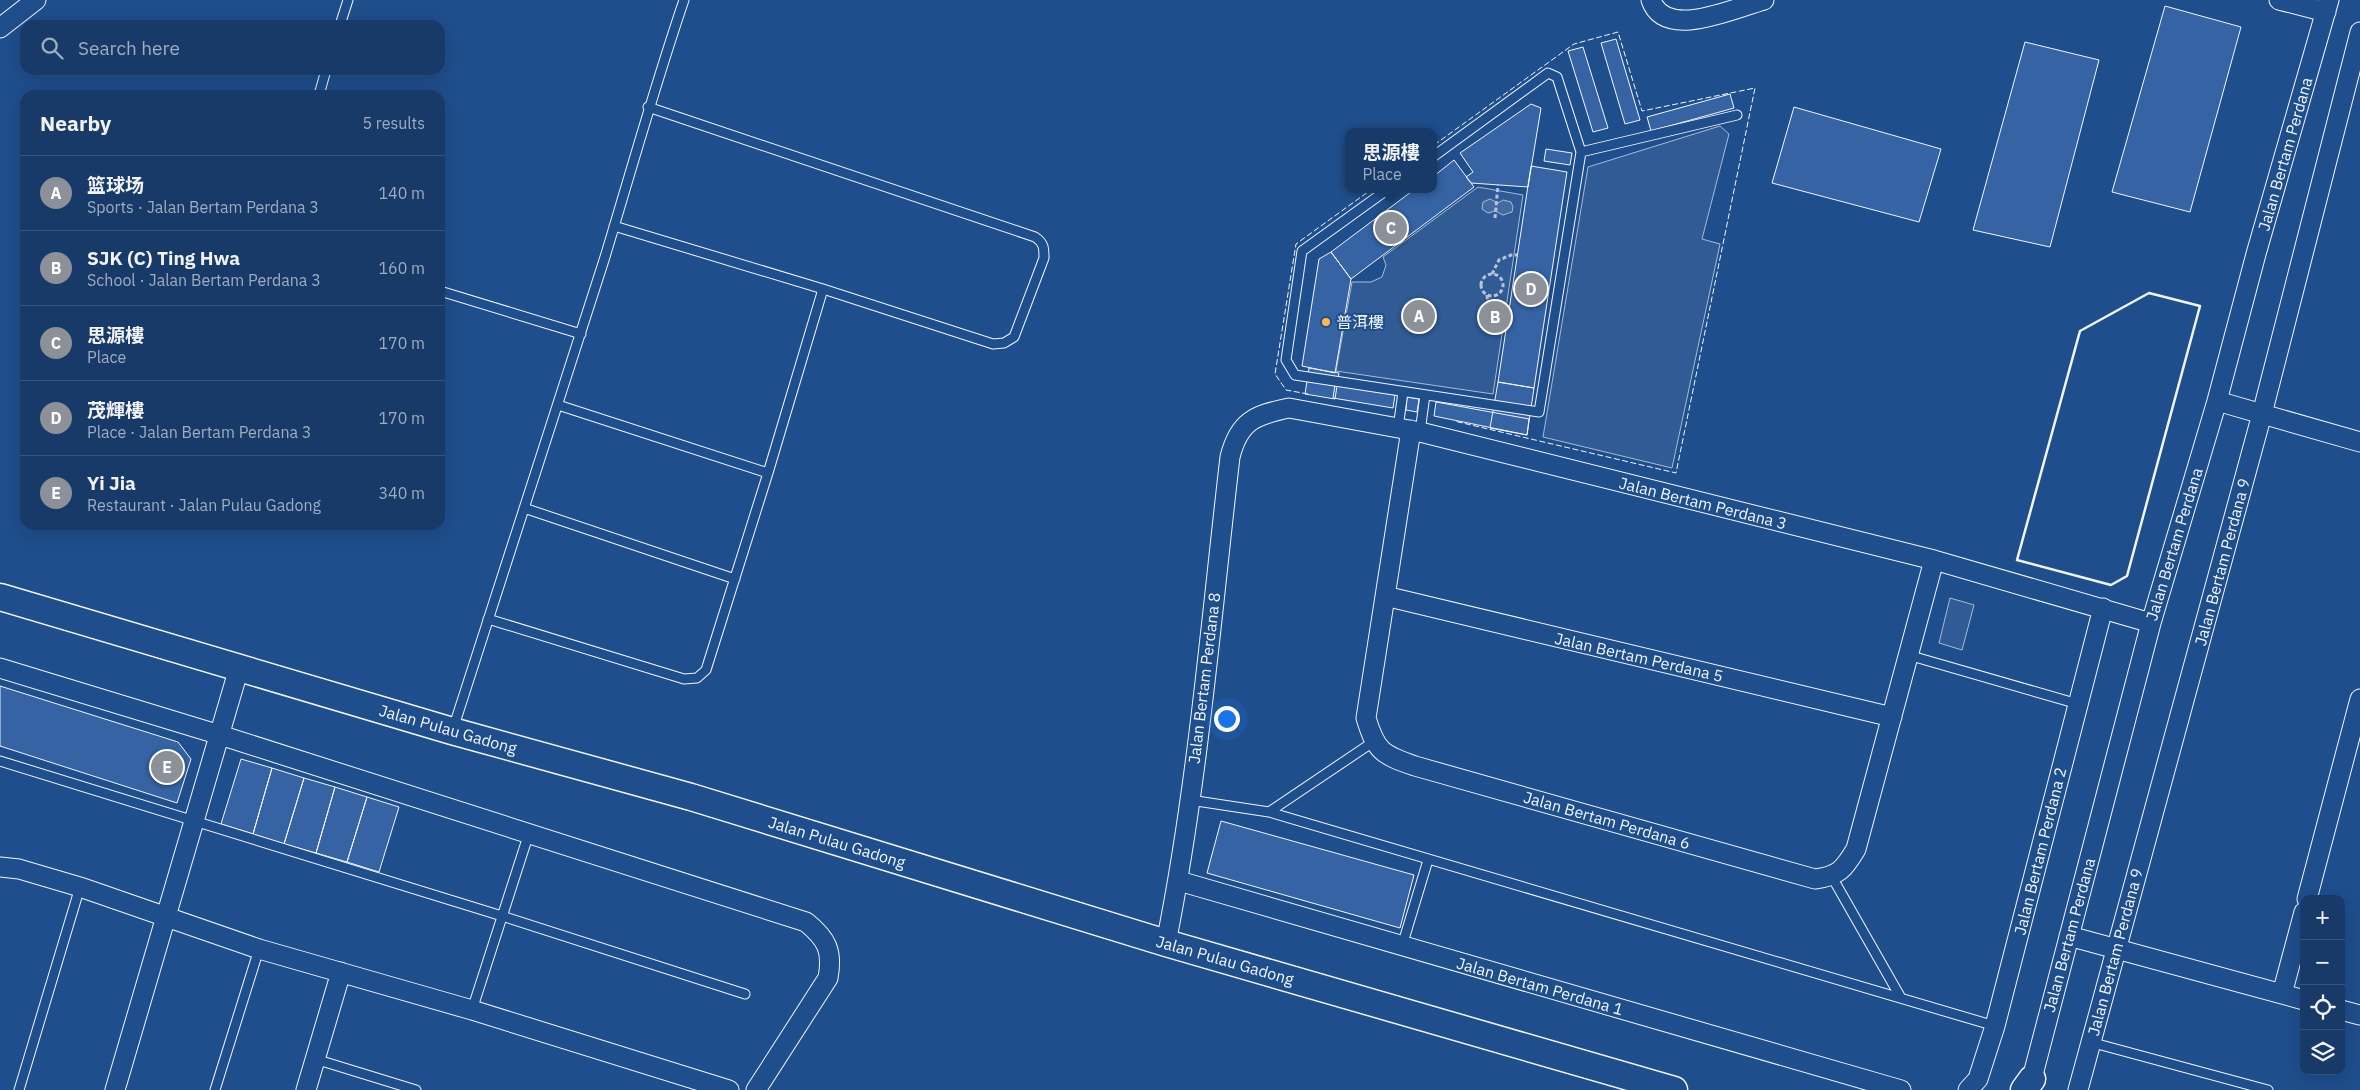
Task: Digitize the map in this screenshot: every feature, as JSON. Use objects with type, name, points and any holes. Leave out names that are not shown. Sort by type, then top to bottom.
[{"type":"main road","name":"Jalan Pulau Gadong","points":[[0,596],[452,731],[691,798],[1166,943],[1674,1090]]},
{"type":"street","points":[[0,28],[36,0]]},
{"type":"street","points":[[1651,0],[1654,9],[1672,21],[1690,22],[1764,0]]},
{"type":"street","points":[[2279,0],[2327,6]]},
{"type":"street","name":"Jalan Bertam Perdana","points":[[2029,1087],[2151,623],[2217,401],[2256,254],[2327,6]]},
{"type":"street","name":"Jalan Bertam Perdana 9","points":[[2078,1090],[2262,414],[2359,40]]},
{"type":"street","points":[[2217,401],[2360,442]]},
{"type":"street","name":"Jalan Bertam Perdana 3","points":[[1252,418],[1289,408],[1409,430],[1934,560],[2151,623]]},
{"type":"street","name":"Jalan Bertam Perdana 8","points":[[1166,943],[1178,881],[1190,800],[1230,457],[1234,441],[1242,428],[1252,418]]},
{"type":"street","points":[[1373,742],[1366,718],[1386,596],[1409,430]]},
{"type":"street","points":[[1838,872],[1856,849],[1934,560]]},
{"type":"street","name":"Jalan Bertam Perdana 5","points":[[1386,596],[1892,717]]},
{"type":"street","name":"Jalan Bertam Perdana 2","points":[[1968,1090],[1978,1079],[1995,1026],[2103,608]]},
{"type":"street","points":[[0,668],[220,735],[806,922],[824,940],[829,950],[828,978],[756,1090]]},
{"type":"street","points":[[115,1090],[238,668]]},
{"type":"street","points":[[2308,895],[2360,698]]},
{"type":"street","name":"Jalan Bertam Perdana 6","points":[[1373,742],[1390,758],[1415,766],[1815,879],[1838,872]]},
{"type":"street","points":[[0,867],[19,869],[80,887],[260,949],[472,1010],[729,1090]]},
{"type":"street","name":"Jalan Bertam Perdana 1","points":[[1178,881],[1901,1090]]},
{"type":"street","points":[[2282,994],[2300,927]]},
{"type":"street","points":[[2069,936],[2300,999]]},
{"type":"street","points":[[306,1090],[341,972]]},
{"type":"street","points":[[2345,1011],[2360,1015]]},
{"type":"lane","points":[[342,20],[348,0]]},
{"type":"lane","points":[[452,731],[558,405],[614,226],[648,107],[684,0]]},
{"type":"lane","points":[[1382,193],[1302,251],[1286,360],[1295,375],[1539,412],[1581,152],[1557,77],[1554,73],[1548,73],[1437,154]]},
{"type":"lane","points":[[320,90],[325,75]]},
{"type":"lane","points":[[614,226],[823,289],[993,344],[1004,343],[1014,337],[1044,258],[1042,242],[1035,237],[648,107]]},
{"type":"lane","points":[[1581,152],[1737,115]]},
{"type":"lane","points":[[488,619],[684,680],[697,678],[706,670],[823,289]]},
{"type":"lane","points":[[445,292],[580,334]]},
{"type":"lane","points":[[1403,392],[1409,430]]},
{"type":"lane","points":[[1409,430],[1425,395]]},
{"type":"lane","points":[[558,405],[768,473]]},
{"type":"lane","points":[[524,508],[735,579]]},
{"type":"lane","points":[[1908,654],[2078,704]]},
{"type":"lane","points":[[1270,812],[1373,742]]},
{"type":"lane","points":[[0,760],[746,994]]},
{"type":"lane","points":[[1190,800],[1270,812],[1995,1026]]},
{"type":"lane","points":[[472,1010],[530,833]]},
{"type":"lane","points":[[1402,946],[1428,860]]},
{"type":"lane","points":[[1838,872],[1901,998]]},
{"type":"lane","points":[[19,1090],[80,887]]},
{"type":"lane","points":[[215,1090],[260,949]]},
{"type":"lane","points":[[2090,1042],[2268,1090]]},
{"type":"lane","points":[[315,1059],[416,1090]]},
{"type":"path","points":[[1495,218],[1498,185]]},
{"type":"path","points":[[1507,323],[1497,319],[1492,314],[1488,295],[1483,290],[1482,283],[1486,277],[1492,274],[1499,260],[1511,255],[1518,255]]},
{"type":"path","points":[[1488,295],[1497,295],[1503,287],[1502,279],[1492,274]]},
{"type":"shaded area","points":[[1720,126],[1729,134],[1702,239],[1720,244],[1672,468],[1543,437],[1588,167]]},
{"type":"shaded area","points":[[1478,187],[1523,195],[1493,394],[1336,371],[1352,282],[1371,282],[1382,277],[1386,265],[1383,257]]},
{"type":"shaded area","points":[[1490,199],[1498,203],[1503,200],[1511,202],[1512,212],[1503,215],[1495,211],[1488,213],[1482,209],[1483,202]]},
{"type":"shaded area","points":[[1950,598],[1974,605],[1962,650],[1939,643]]},
{"type":"building","points":[[2165,6],[2241,27],[2190,212],[2112,192]]},
{"type":"building","points":[[1616,39],[1640,120],[1625,124],[1601,43]]},
{"type":"building","points":[[2025,42],[2099,60],[2050,247],[1973,230]]},
{"type":"building","points":[[1583,47],[1608,128],[1593,132],[1568,51]]},
{"type":"building","points":[[1730,94],[1734,108],[1651,131],[1647,117]]},
{"type":"building","points":[[1531,104],[1541,108],[1528,187],[1471,183],[1466,177],[1473,172],[1460,153]]},
{"type":"building","points":[[1794,107],[1941,149],[1919,222],[1772,183]]},
{"type":"building","points":[[1546,149],[1572,153],[1570,165],[1544,161]]},
{"type":"building","points":[[1454,160],[1474,187],[1351,279],[1331,252],[1410,193],[1437,193],[1437,174]]},
{"type":"building","points":[[1531,166],[1567,172],[1534,388],[1498,382]]},
{"type":"building","name":"普洱樓","points":[[1331,252],[1351,279],[1335,373],[1302,366],[1319,259]]},
{"type":"building","points":[[1309,368],[1339,373],[1335,399],[1305,394]]},
{"type":"building","points":[[1498,382],[1534,388],[1527,435],[1490,428]]},
{"type":"building","points":[[1335,385],[1395,395],[1393,408],[1333,398]]},
{"type":"building","points":[[1407,397],[1419,399],[1417,412],[1406,410]]},
{"type":"building","points":[[1436,402],[1529,419],[1527,435],[1434,416]]},
{"type":"building","points":[[0,686],[178,742],[191,759],[177,803],[0,746]]},
{"type":"building","points":[[241,759],[272,768],[253,834],[221,824]]},
{"type":"building","points":[[272,768],[304,778],[284,844],[253,834]]},
{"type":"building","points":[[304,778],[335,787],[316,853],[284,844]]},
{"type":"building","points":[[335,787],[367,797],[347,862],[316,853]]},
{"type":"building","points":[[367,797],[399,807],[379,872],[347,862]]},
{"type":"building","points":[[1221,821],[1414,875],[1400,928],[1207,873]]},
{"type":"fence","points":[[1437,143],[1574,44],[1618,32],[1642,111],[1755,88],[1676,473],[1454,421]]},
{"type":"fence","points":[[1308,394],[1286,390],[1275,374],[1296,244],[1366,193]]},
{"type":"wall","points":[[2149,293],[2200,306],[2127,576],[2111,585],[2017,560],[2080,331],[2149,293]]},
{"type":"place","name":"思源樓","points":[[1391,228]]},
{"type":"place","name":"茂輝樓","points":[[1531,289]]},
{"type":"place","name":"篮球场","points":[[1419,316]]},
{"type":"place","name":"SJK (C) Ting Hwa","points":[[1495,317]]},
{"type":"place","name":"普洱樓","points":[[1326,322]]},
{"type":"place","name":"Yi Jia","points":[[167,767]]}]
